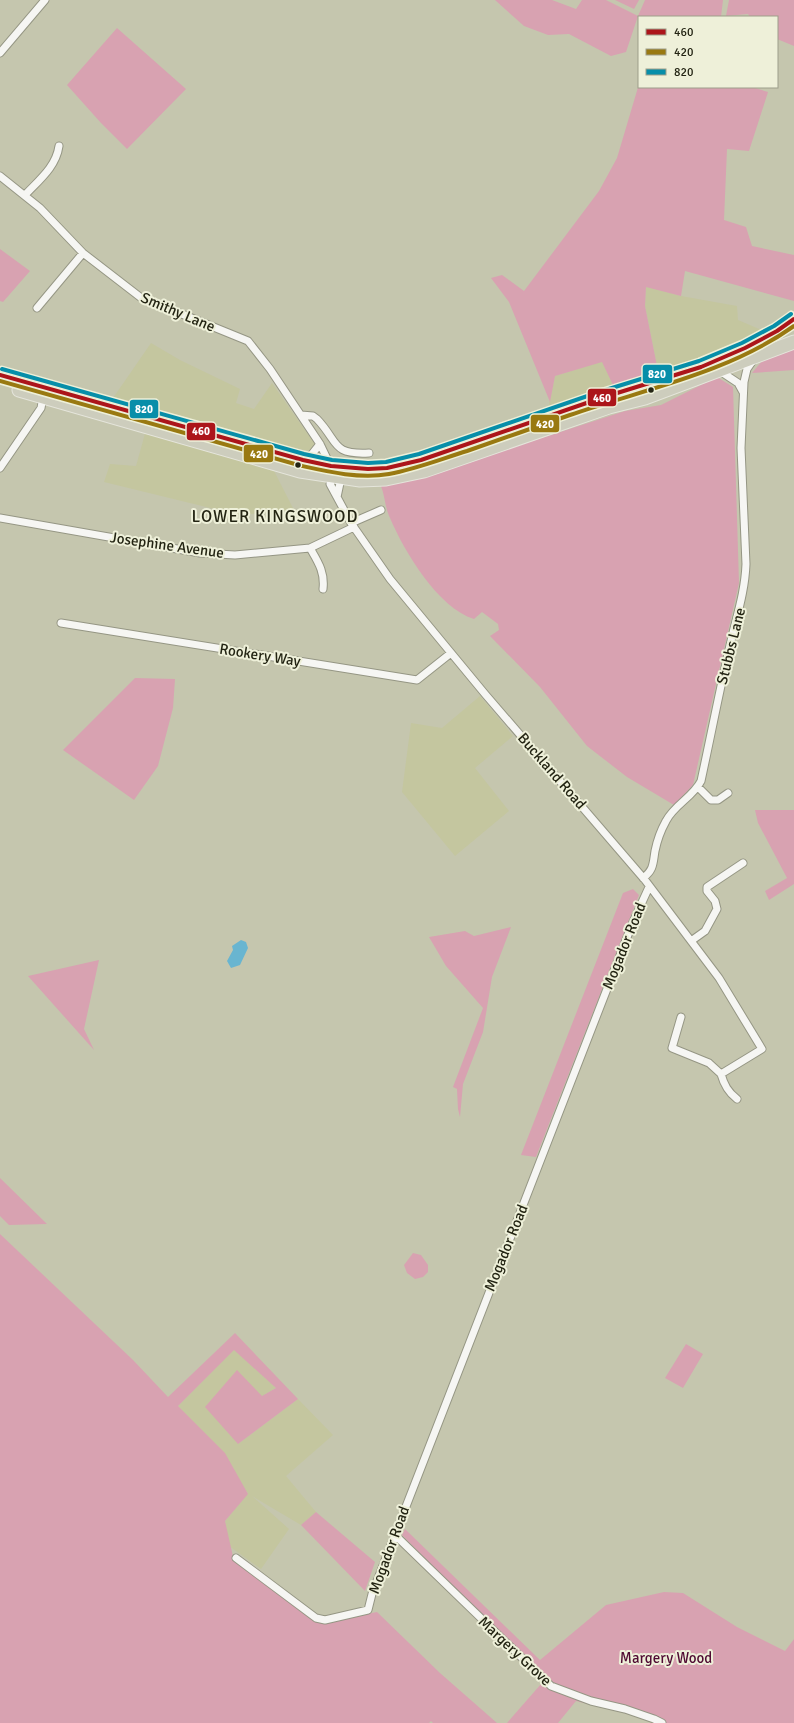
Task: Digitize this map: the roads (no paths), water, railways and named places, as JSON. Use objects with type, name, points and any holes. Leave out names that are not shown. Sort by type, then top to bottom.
[{"type":"highway","points":[[0,384],[300,471],[387,468],[421,460],[596,400],[701,367],[745,348],[777,331],[794,319]]},
{"type":"highway","points":[[0,375],[303,460],[360,480],[386,479],[424,471],[609,408],[645,398],[754,359],[794,342]]},
{"type":"street","points":[[0,53],[45,0]]},
{"type":"street","points":[[25,195],[48,170],[54,161],[59,146]]},
{"type":"street","name":"Smithy Lane","points":[[0,176],[25,195],[83,253],[140,297],[248,341],[270,369],[320,444],[332,471]]},
{"type":"street","points":[[37,308],[83,253]]},
{"type":"street","name":"Stubbs Lane","points":[[698,787],[701,781],[731,638],[745,583],[741,448],[743,392],[747,369],[754,359]]},
{"type":"street","points":[[720,370],[738,383],[743,392]]},
{"type":"street","points":[[0,468],[41,408],[43,397]]},
{"type":"street","points":[[301,415],[313,416],[317,419],[340,450],[357,454],[369,453]]},
{"type":"street","points":[[303,460],[312,454],[320,444]]},
{"type":"street","name":"Buckland Road","points":[[332,471],[330,484],[333,493],[337,497],[352,525],[390,579],[451,653],[643,878],[719,978],[762,1049],[720,1074]]},
{"type":"street","name":"Josephine Avenue","points":[[0,518],[200,553],[235,555],[310,548],[381,510]]},
{"type":"street","points":[[310,548],[321,568],[324,579],[323,589]]},
{"type":"street","name":"Rookery Way","points":[[61,623],[417,680],[451,653]]},
{"type":"street","points":[[643,878],[650,872],[653,866],[655,850],[667,819],[680,803],[698,787],[711,800],[718,800],[728,793]]},
{"type":"street","points":[[691,941],[705,931],[717,910],[715,901],[706,891],[707,887],[742,863]]},
{"type":"street","name":"Mogador Road","points":[[236,1558],[316,1618],[325,1620],[368,1610],[372,1594],[633,922],[649,887]]},
{"type":"street","points":[[681,1016],[672,1048],[708,1063],[720,1074],[730,1094],[737,1099]]},
{"type":"street","name":"Margery Grove","points":[[395,1535],[551,1686],[591,1701],[626,1709],[662,1723]]},
{"type":"water","points":[[241,940],[246,942],[248,948],[240,965],[231,968],[227,961],[233,950],[232,946]]},
{"type":"district","name":"LOWER KINGSWOOD","points":[[275,516]]},
{"type":"park label","name":"Margery Wood","points":[[666,1658]]}]
